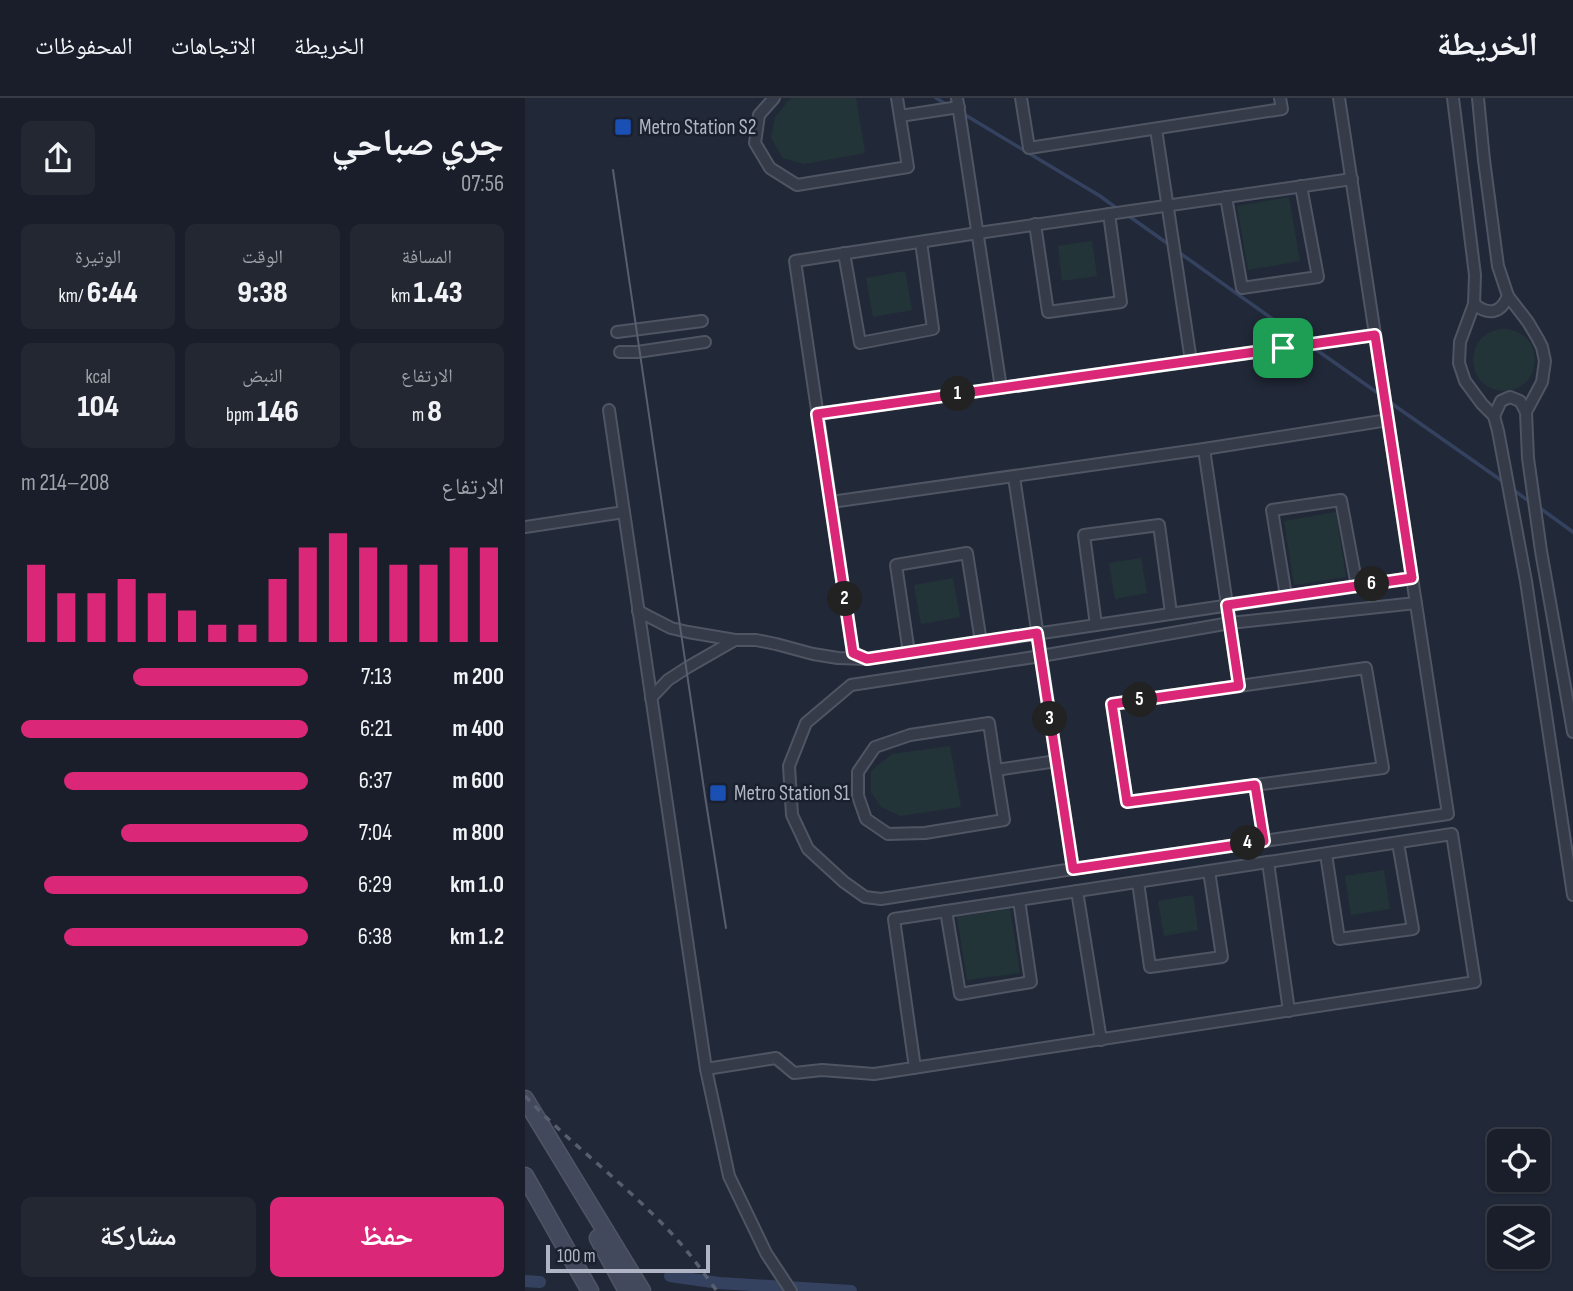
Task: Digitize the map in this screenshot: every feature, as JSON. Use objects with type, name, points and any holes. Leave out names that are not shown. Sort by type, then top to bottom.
[{"type":"main road","points":[[525,1101],[627,1291]]},
{"type":"main road","points":[[525,1101],[642,1291]]},
{"type":"main road","points":[[525,1175],[590,1291]]},
{"type":"main road","points":[[525,1184],[580,1291]]},
{"type":"street","points":[[774,98],[759,115],[755,143],[770,168],[797,185],[908,167],[897,98]]},
{"type":"street","points":[[1021,98],[1029,148],[1282,109],[1280,98]]},
{"type":"street","points":[[1339,98],[1352,179],[1448,814],[881,900],[865,897],[808,849],[792,815],[789,766],[806,723],[851,685],[1230,623],[1416,603]]},
{"type":"street","points":[[1453,98],[1475,275],[1474,304],[1460,342],[1459,363],[1465,381],[1494,416],[1526,581],[1573,895]]},
{"type":"street","points":[[1478,98],[1498,266],[1508,296],[1538,339],[1545,361],[1542,382],[1525,412]]},
{"type":"street","points":[[900,116],[958,103],[1001,388]]},
{"type":"street","points":[[1156,129],[1191,361]]},
{"type":"street","points":[[867,659],[853,653],[795,261],[1352,179]]},
{"type":"street","points":[[1226,197],[1242,288],[1255,287],[1318,277],[1301,186]]},
{"type":"street","points":[[1035,224],[1048,312],[1121,302],[1109,214]]},
{"type":"street","points":[[844,253],[860,343],[933,329],[921,242]]},
{"type":"street","points":[[1474,304],[1481,309],[1499,310],[1508,296]]},
{"type":"street","points":[[617,332],[702,321]]},
{"type":"street","points":[[817,414],[1375,335]]},
{"type":"street","points":[[621,352],[705,342]]},
{"type":"street","points":[[1494,416],[1501,401],[1510,397],[1520,401],[1525,412],[1528,458],[1541,551],[1573,732]]},
{"type":"street","points":[[609,410],[706,1069],[729,1176],[766,1253],[791,1291]]},
{"type":"street","points":[[831,502],[1388,420]]},
{"type":"street","points":[[1204,449],[1239,686]]},
{"type":"street","points":[[1014,477],[1073,869]]},
{"type":"street","points":[[1286,596],[1272,510],[1341,500],[1357,586]]},
{"type":"street","points":[[525,527],[624,512]]},
{"type":"street","points":[[1096,625],[1084,535],[1159,525],[1171,613]]},
{"type":"street","points":[[909,653],[896,565],[967,554],[981,642]]},
{"type":"street","points":[[638,611],[671,628],[735,640],[757,640],[838,658],[867,659],[1412,578]]},
{"type":"street","points":[[651,698],[668,680],[735,640]]},
{"type":"street","points":[[1366,668],[1383,768],[1255,785],[1127,802],[1112,704],[1366,668]]},
{"type":"street","points":[[989,723],[996,770],[1004,820],[925,833],[888,835],[866,819],[858,796],[858,772],[875,747],[910,735],[989,723]]},
{"type":"street","points":[[996,770],[1057,761]]},
{"type":"street","points":[[1255,785],[1264,841]]},
{"type":"street","points":[[706,1069],[776,1058],[794,1073],[822,1070],[874,1074],[915,1068],[1101,1040],[1475,982],[1453,835],[894,919],[915,1068]]},
{"type":"street","points":[[1326,854],[1339,939],[1413,929],[1398,843]]},
{"type":"street","points":[[1268,862],[1289,1011]]},
{"type":"street","points":[[1138,882],[1150,967],[1222,957],[1209,871]]},
{"type":"street","points":[[1077,891],[1101,1040]]},
{"type":"street","points":[[946,911],[960,994],[1031,982],[1019,900]]},
{"type":"shaded area","points":[[856,98],[865,153],[804,164],[783,158],[771,138],[775,117],[790,99]]},
{"type":"shaded area","points":[[1289,197],[1300,261],[1248,270],[1237,206]]},
{"type":"shaded area","points":[[1092,241],[1097,276],[1062,281],[1058,246]]},
{"type":"shaded area","points":[[905,271],[912,310],[873,317],[866,278]]},
{"type":"shaded area","points":[[1498,329],[1510,329],[1526,338],[1533,348],[1533,372],[1526,382],[1510,391],[1498,391],[1487,386],[1478,377],[1473,366],[1473,354],[1478,343],[1487,334]]},
{"type":"shaded area","points":[[1336,512],[1346,577],[1294,585],[1284,521]]},
{"type":"shaded area","points":[[1141,558],[1147,593],[1115,599],[1109,563]]},
{"type":"shaded area","points":[[953,578],[960,617],[921,624],[914,585]]},
{"type":"shaded area","points":[[950,746],[961,807],[900,816],[881,807],[871,792],[871,771],[892,754]]},
{"type":"shaded area","points":[[1384,870],[1390,909],[1351,915],[1345,876]]},
{"type":"shaded area","points":[[1193,895],[1198,930],[1164,936],[1158,901]]},
{"type":"shaded area","points":[[1010,909],[1020,973],[967,980],[957,917]]},
{"type":"waterway","points":[[936,98],[949,106]]},
{"type":"waterway","points":[[962,113],[1119,210]]},
{"type":"waterway","points":[[1126,214],[1171,246]]},
{"type":"waterway","points":[[1177,251],[1305,342]]},
{"type":"waterway","points":[[1311,346],[1382,396]]},
{"type":"waterway","points":[[1388,401],[1505,483]]},
{"type":"waterway","points":[[1511,488],[1530,502]]},
{"type":"waterway","points":[[1537,506],[1573,532]]},
{"type":"waterway","points":[[670,1276],[719,1283],[851,1291]]},
{"type":"waterway","points":[[525,1281],[540,1282]]},
{"type":"tram line","points":[[613,170],[726,928]]},
{"type":"railway","points":[[525,1096],[663,1224],[717,1291]]},
{"type":"place","name":"Metro Station S2","points":[[623,127]]},
{"type":"place","name":"Metro Station S1","points":[[718,793]]},
{"type":"route","points":[[1375,335],[1412,578],[1227,605],[1239,686],[1112,704],[1127,802],[1255,785],[1264,841],[1073,869],[1037,633],[867,659],[853,653],[817,414],[1283,348],[1375,335]]}]
